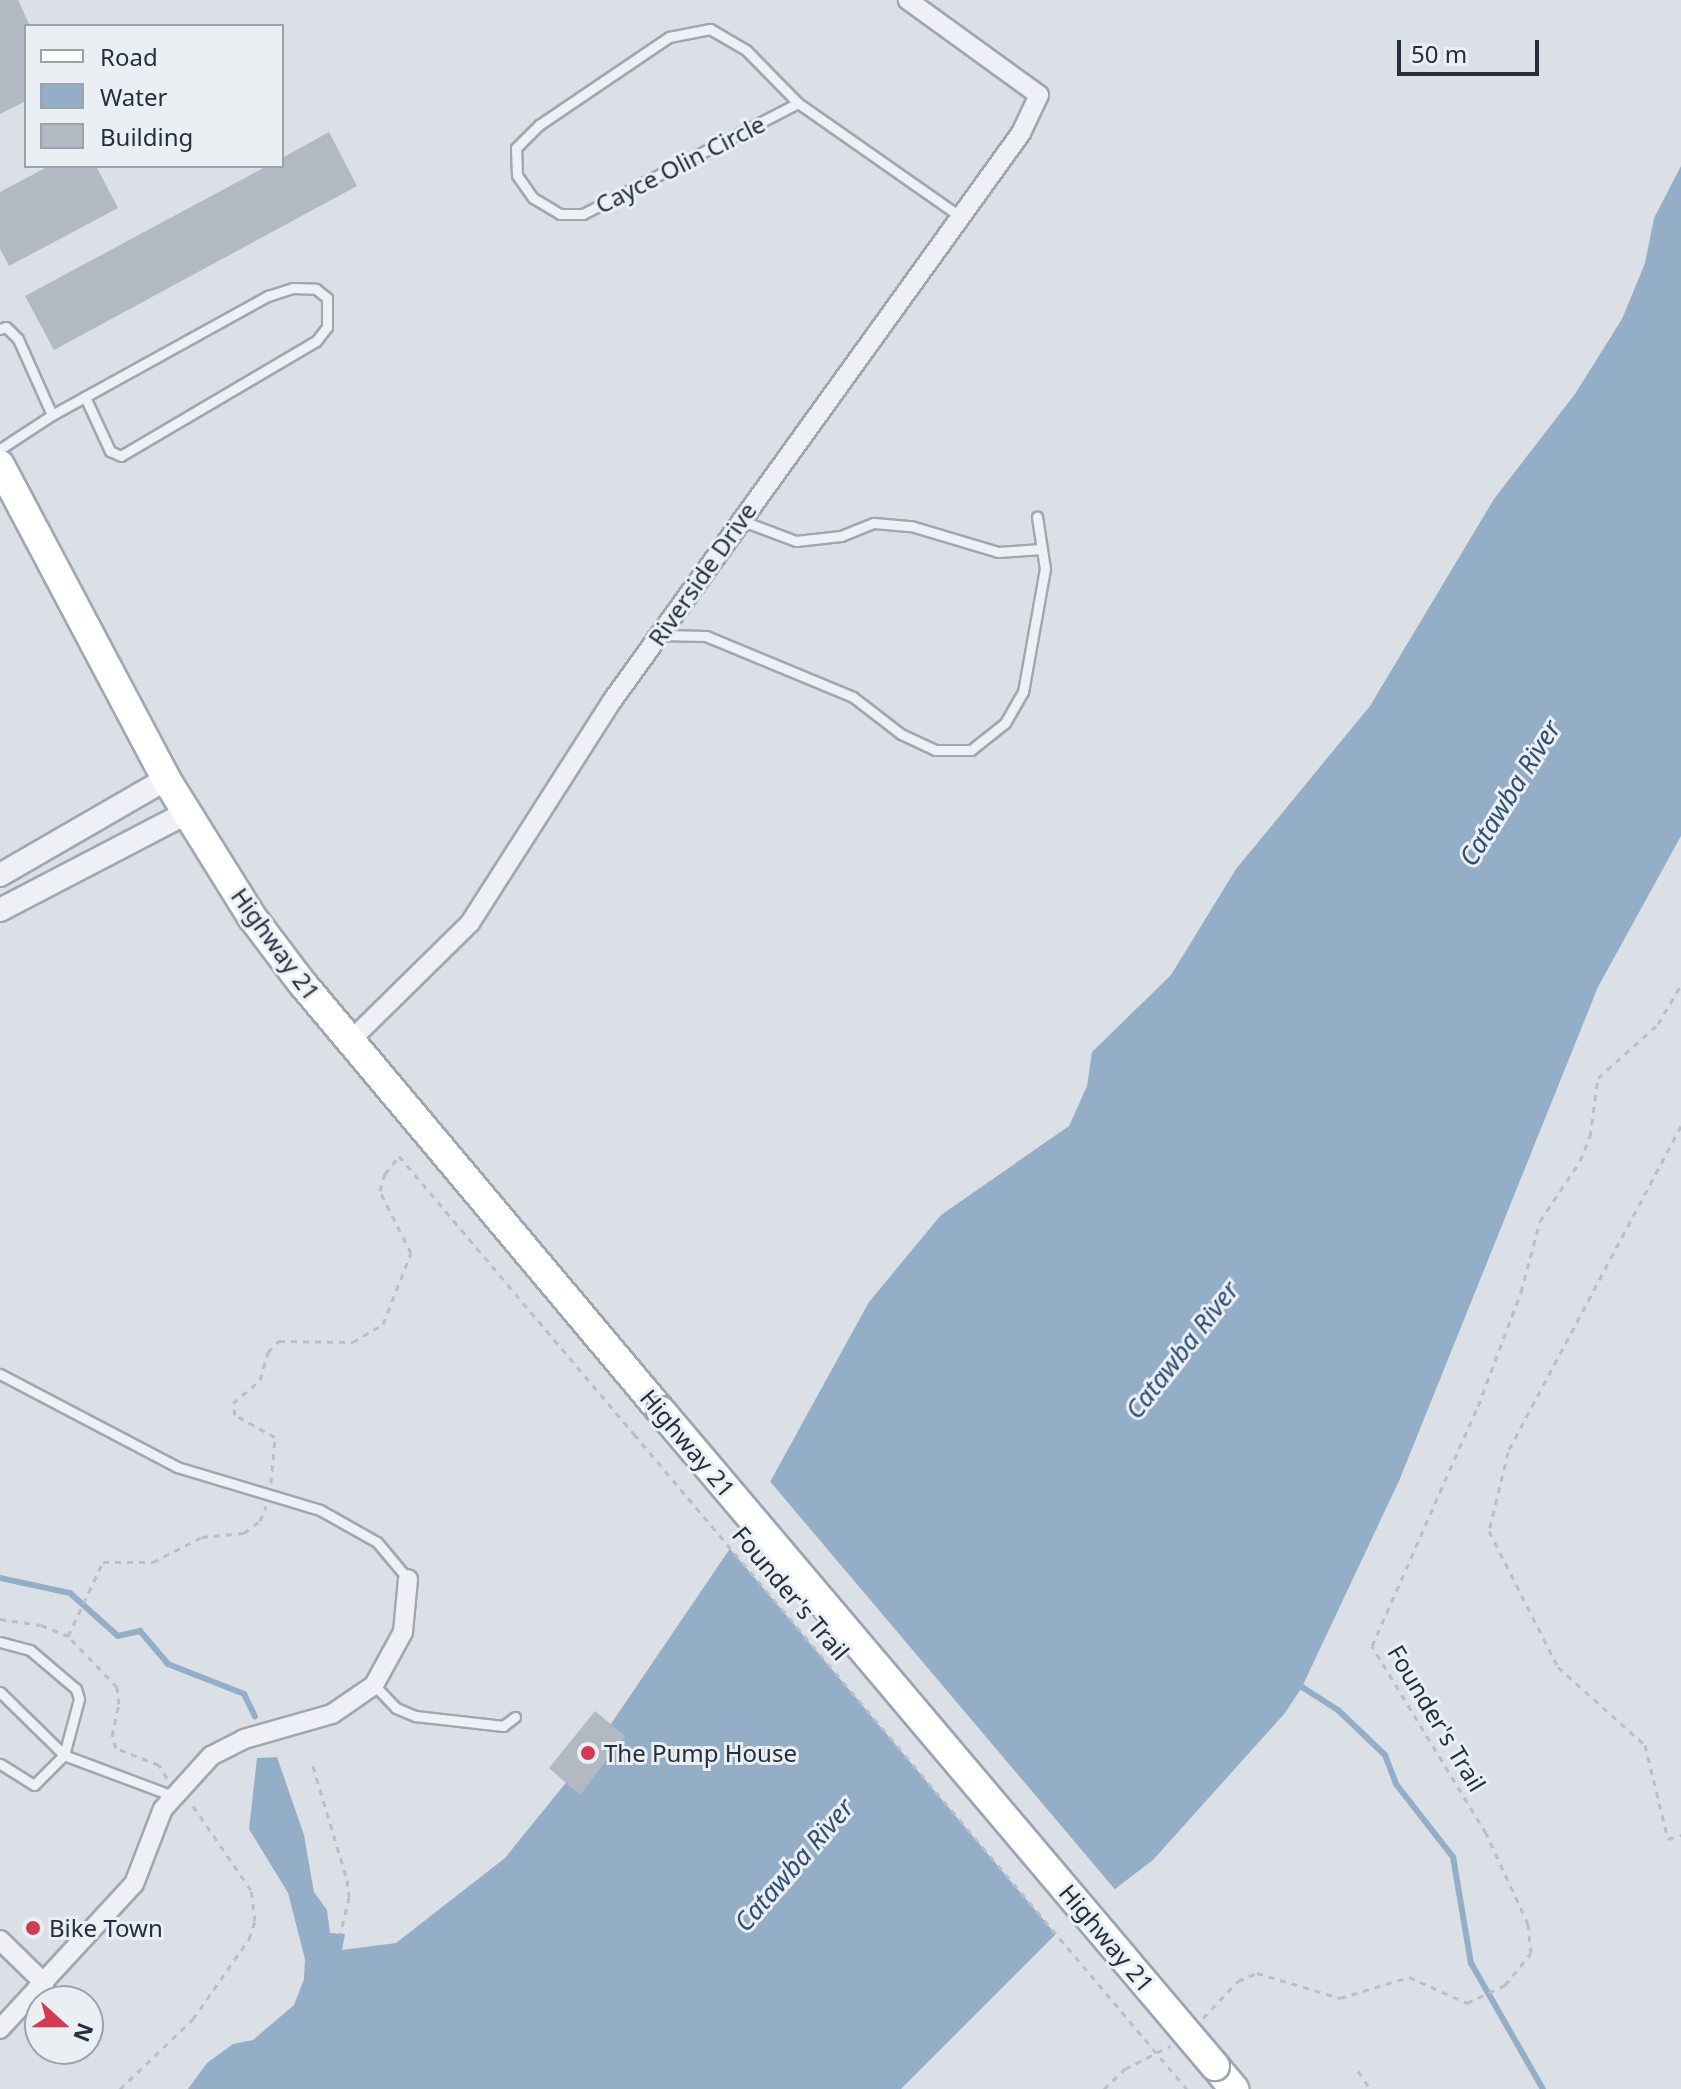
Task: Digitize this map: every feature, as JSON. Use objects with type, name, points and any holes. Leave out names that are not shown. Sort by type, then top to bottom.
[{"type":"main road","name":"Highway 21","points":[[0,465],[166,779],[275,949],[1234,2089]]},
{"type":"street","name":"Riverside Drive","points":[[350,1041],[470,923],[659,635],[958,215],[1021,133],[1039,95],[908,0]]},
{"type":"street","points":[[0,875],[166,779]]},
{"type":"street","points":[[0,910],[186,813]]},
{"type":"street","points":[[0,2029],[134,1884],[177,1794],[222,1748],[332,1714],[374,1685],[403,1632],[408,1579]]},
{"type":"street","points":[[0,1940],[44,1983]]},
{"type":"lane","name":"Cayce Olin Circle","points":[[798,103],[583,214],[560,214],[533,198],[517,175],[516,148],[539,125],[669,37],[710,29],[746,50],[798,103],[958,215]]},
{"type":"lane","points":[[0,449],[52,415],[268,296],[293,288],[316,289],[327,298],[327,327],[316,341],[121,456],[110,451],[85,397]]},
{"type":"lane","points":[[0,329],[6,327],[18,339],[52,415]]},
{"type":"lane","points":[[659,635],[706,636],[853,697],[901,734],[936,750],[971,750],[1005,723],[1023,692],[1043,585],[1037,517]]},
{"type":"lane","points":[[740,520],[796,541],[841,536],[874,523],[911,526],[998,552],[1042,549]]},
{"type":"lane","points":[[0,1374],[177,1467],[216,1483],[269,1493],[320,1510],[377,1542],[408,1579]]},
{"type":"lane","points":[[0,1642],[30,1650],[76,1689],[79,1699],[64,1755],[34,1785],[0,1764]]},
{"type":"lane","points":[[374,1685],[396,1708],[415,1716],[503,1726],[515,1717]]},
{"type":"lane","points":[[0,1692],[64,1755],[177,1794]]},
{"type":"path","name":"Founder's Trail","points":[[1198,2024],[1238,1981],[1257,1973],[1286,1978],[1334,1998],[1409,1977],[1457,2002],[1476,2000],[1503,1987],[1531,1953],[1528,1924],[1486,1833],[1374,1653],[1375,1636],[1478,1406],[1521,1292],[1540,1221],[1580,1161],[1590,1136],[1598,1078],[1658,1024],[1681,985]]},
{"type":"path","points":[[1681,1126],[1508,1452],[1489,1531],[1558,1667],[1645,1745],[1668,1839],[1681,1835]]},
{"type":"path","name":"Founder's Trail","points":[[269,1493],[275,1437],[235,1415],[233,1403],[260,1380],[268,1352],[279,1341],[353,1342],[383,1324],[411,1253],[380,1191],[385,1174],[399,1156],[1187,2089]]},
{"type":"path","points":[[68,1636],[90,1582],[108,1560],[153,1562],[202,1537],[249,1531],[263,1516],[269,1493]]},
{"type":"path","points":[[0,1619],[41,1625],[68,1636],[117,1687],[119,1704],[112,1731],[116,1748],[161,1766],[177,1794],[248,1884],[255,1921],[249,1939],[193,2019],[120,2089]]},
{"type":"path","points":[[313,1766],[347,1880],[349,1897],[341,1933]]},
{"type":"path","points":[[1104,2089],[1125,2069],[1172,2045]]},
{"type":"path","points":[[1358,2071],[1370,2089]]},
{"type":"water","name":"Catawba River","points":[[1681,166],[1681,836],[1598,987],[1399,1481],[1302,1687],[1285,1713],[1153,1860],[1056,1934],[901,2089],[188,2089],[207,2063],[233,2044],[253,2040],[294,2005],[304,1979],[305,1959],[288,1893],[249,1829],[257,1758],[277,1757],[304,1835],[314,1892],[327,1910],[330,1933],[345,1934],[342,1950],[396,1943],[505,1858],[598,1743],[748,1522],[869,1302],[941,1215],[1069,1126],[1087,1086],[1092,1052],[1171,975],[1236,869],[1370,706],[1494,499],[1575,394],[1622,319],[1645,263],[1654,218]]},
{"type":"pier","points":[[768,1479],[1118,1893],[1058,1937],[726,1544]]},
{"type":"building","points":[[0,0],[18,0],[29,24],[24,24],[24,102],[0,114]]},
{"type":"building","points":[[329,132],[357,186],[54,350],[25,296],[263,168],[284,168],[284,157]]},
{"type":"building","points":[[45,168],[97,168],[118,208],[9,266],[0,249],[0,192]]},
{"type":"building","name":"The Pump House","points":[[595,1711],[625,1736],[580,1795],[549,1768]]},
{"type":"waterway","points":[[0,1578],[70,1593],[118,1636],[140,1631],[168,1664],[244,1694],[255,1717]]},
{"type":"waterway","points":[[1302,1687],[1338,1710],[1385,1755],[1396,1784],[1453,1857],[1471,1963],[1543,2089]]},
{"type":"place","name":"The Pump House","points":[[588,1753]]},
{"type":"place","name":"Bike Town","points":[[33,1928]]}]
